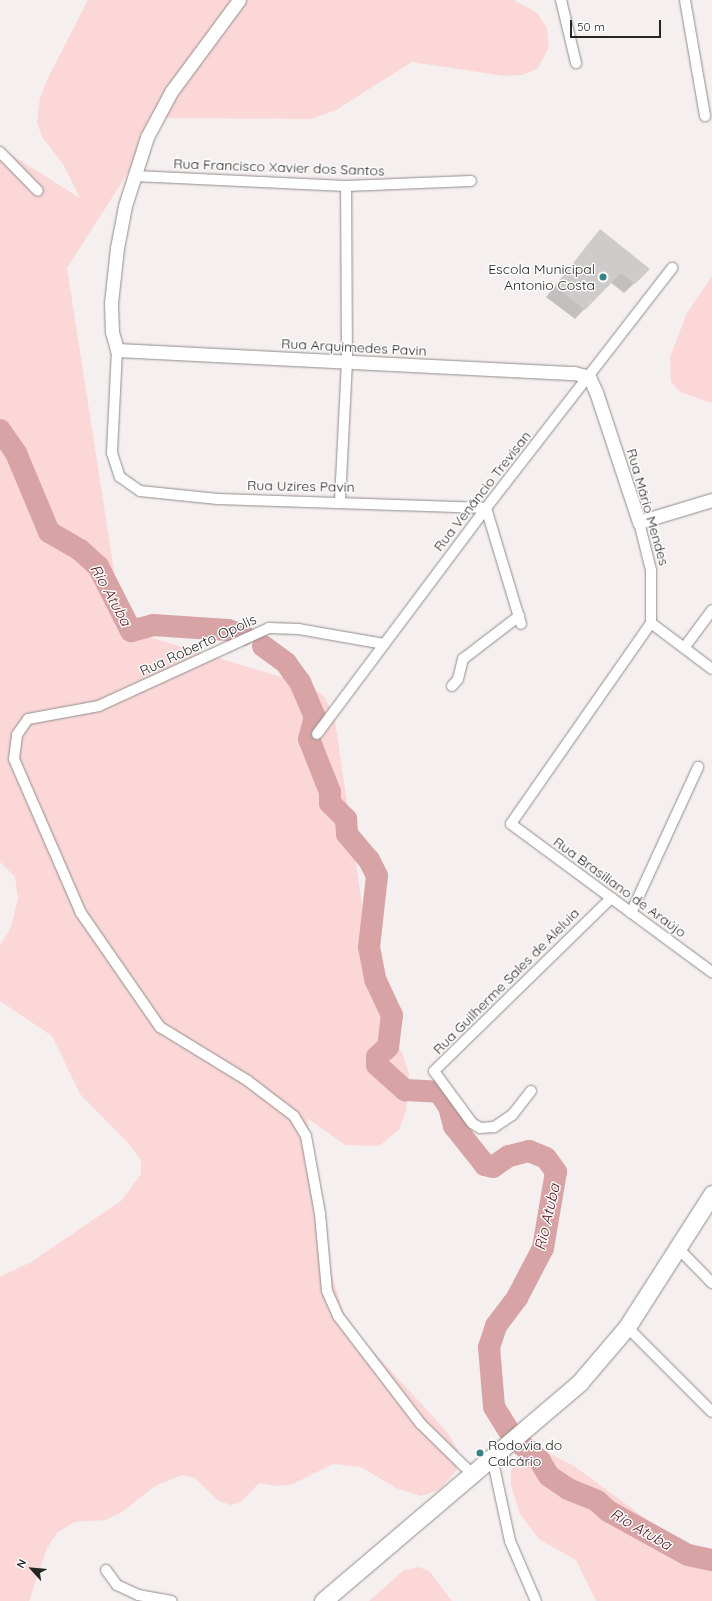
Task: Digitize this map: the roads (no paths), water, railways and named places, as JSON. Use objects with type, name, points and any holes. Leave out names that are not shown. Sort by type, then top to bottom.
[{"type":"main road","points":[[323,1601],[580,1382],[627,1327],[676,1246],[712,1194]]},
{"type":"street","points":[[117,350],[112,332],[111,303],[117,248],[135,176],[147,137],[171,92],[238,0]]},
{"type":"street","points":[[561,0],[576,64]]},
{"type":"street","points":[[685,0],[705,116]]},
{"type":"street","points":[[0,152],[30,179],[38,191]]},
{"type":"street","name":"Rua Francisco Xavier dos Santos","points":[[135,176],[346,186],[471,182]]},
{"type":"street","points":[[340,500],[347,364],[346,186]]},
{"type":"street","name":"Rua Venâncio Trevisan","points":[[317,734],[486,508],[672,268]]},
{"type":"street","name":"Rua Arquimedes Pavin","points":[[117,350],[347,364],[574,373],[589,377]]},
{"type":"street","name":"Rua Uzires Pavin","points":[[117,350],[112,453],[120,477],[140,491],[218,499],[340,500],[486,508]]},
{"type":"street","name":"Rua Mário Mendes","points":[[589,377],[639,522],[651,570],[651,623]]},
{"type":"street","points":[[639,522],[712,500]]},
{"type":"street","points":[[452,686],[458,679],[463,659],[520,620],[486,508]]},
{"type":"street","points":[[684,648],[712,610]]},
{"type":"street","points":[[651,623],[712,669]]},
{"type":"street","name":"Rua Brasiliano de Araújo","points":[[651,623],[511,824],[712,972]]},
{"type":"street","name":"Rua Roberto Opolis","points":[[384,644],[298,629],[270,628],[99,706],[28,719],[17,736],[14,759],[81,913],[160,1027],[248,1080],[294,1116],[306,1136],[320,1214],[327,1291],[338,1316],[421,1424],[472,1474]]},
{"type":"street","points":[[632,913],[698,767]]},
{"type":"street","name":"Rua Guilherme Sales de Aleluia","points":[[531,1091],[512,1115],[494,1127],[480,1128],[472,1123],[434,1071],[611,898]]},
{"type":"street","points":[[676,1246],[712,1283]]},
{"type":"street","points":[[627,1327],[712,1412]]},
{"type":"street","points":[[492,1457],[510,1541],[536,1601]]},
{"type":"street","points":[[106,1570],[117,1584],[138,1595],[171,1601]]},
{"type":"waterway","name":"Rio Atuba","points":[[0,430],[16,453],[49,532],[80,550],[98,566],[131,631],[153,625],[228,630],[243,635]]},
{"type":"waterway","name":"Rio Atuba","points":[[263,646],[286,663],[300,682],[315,717],[309,739],[330,792],[330,803],[346,819],[347,834],[369,860],[377,876],[369,947],[375,979],[392,1015],[388,1047],[377,1057],[377,1065],[405,1090],[439,1092],[449,1107],[454,1126],[485,1165],[493,1167],[509,1156],[529,1151],[546,1158],[556,1172],[543,1248],[517,1298],[496,1326],[489,1347],[494,1407],[508,1429]]},
{"type":"waterway","name":"Rio Atuba","points":[[520,1443],[540,1461],[549,1476],[568,1489],[597,1501],[608,1511],[688,1555],[712,1560]]},
{"type":"place","name":"Escola Municipal Antonio Costa","points":[[603,277]]},
{"type":"place","name":"Rodovia do Calcário","points":[[480,1453]]}]
